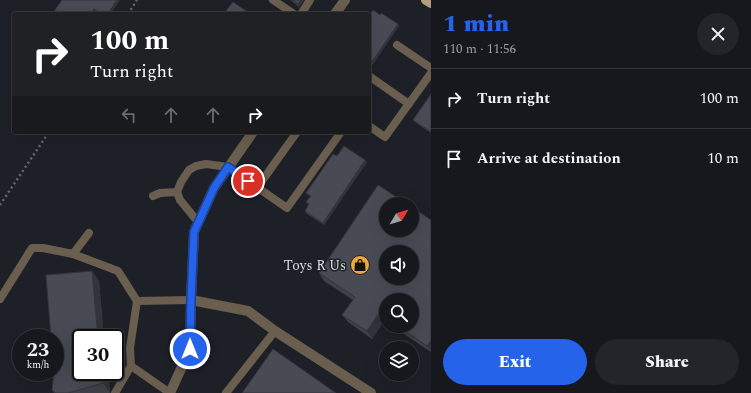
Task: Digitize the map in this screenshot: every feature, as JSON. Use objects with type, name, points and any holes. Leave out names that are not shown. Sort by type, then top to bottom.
[{"type":"main road","points":[[426,0],[431,3]]},
{"type":"street","points":[[336,12],[345,0]]},
{"type":"street","points":[[170,393],[190,349],[194,232],[214,188],[252,134]]},
{"type":"street","points":[[191,300],[248,311],[276,331],[372,393]]},
{"type":"lane","points":[[273,0],[291,12]]},
{"type":"lane","points":[[302,12],[310,0]]},
{"type":"lane","points":[[397,45],[431,68]]},
{"type":"lane","points":[[371,127],[385,137],[431,74]]},
{"type":"lane","points":[[371,77],[409,104]]},
{"type":"lane","points":[[257,188],[296,134]]},
{"type":"lane","points":[[198,222],[180,200],[177,192],[181,182],[189,170],[196,166],[206,164],[228,167],[287,208],[340,134]]},
{"type":"lane","points":[[153,196],[160,193],[177,192]]},
{"type":"lane","points":[[73,254],[89,233]]},
{"type":"lane","points":[[0,299],[32,248],[43,248],[73,254],[118,271],[137,301],[130,348],[131,366],[115,393]]},
{"type":"lane","points":[[137,301],[191,300]]},
{"type":"lane","points":[[226,393],[276,331]]},
{"type":"lane","points":[[131,366],[170,393]]},
{"type":"path","points":[[129,12],[137,0]]},
{"type":"path","points":[[0,205],[48,134]]},
{"type":"building","points":[[62,0],[117,0],[109,12],[98,12],[94,9],[92,12],[53,12]]},
{"type":"building","points":[[291,0],[301,0],[298,4]]},
{"type":"building","points":[[233,2],[248,12],[225,12]]},
{"type":"building","points":[[373,10],[380,15],[381,13],[398,24],[371,63],[371,13]]},
{"type":"building","points":[[431,94],[431,132],[413,120]]},
{"type":"building","points":[[344,146],[365,160],[323,223],[305,211],[309,204],[306,202],[311,196],[306,193],[333,154],[337,156]]},
{"type":"building","name":"Toys R Us","points":[[378,185],[396,197],[379,197],[379,237],[419,237],[419,212],[431,220],[431,340],[427,346],[408,333],[419,333],[419,293],[379,293],[379,313],[367,331],[342,315],[355,297],[319,273]]},
{"type":"building","points":[[92,271],[97,329],[72,329],[72,381],[103,381],[103,383],[68,393],[56,393],[52,390],[53,381],[64,381],[64,329],[50,329],[46,275]]},
{"type":"building","points":[[273,349],[336,393],[242,393]]},
{"type":"place","name":"Toys R Us","points":[[360,265]]},
{"type":"route","points":[[190,349],[194,232],[214,188],[228,167],[248,181]]}]
